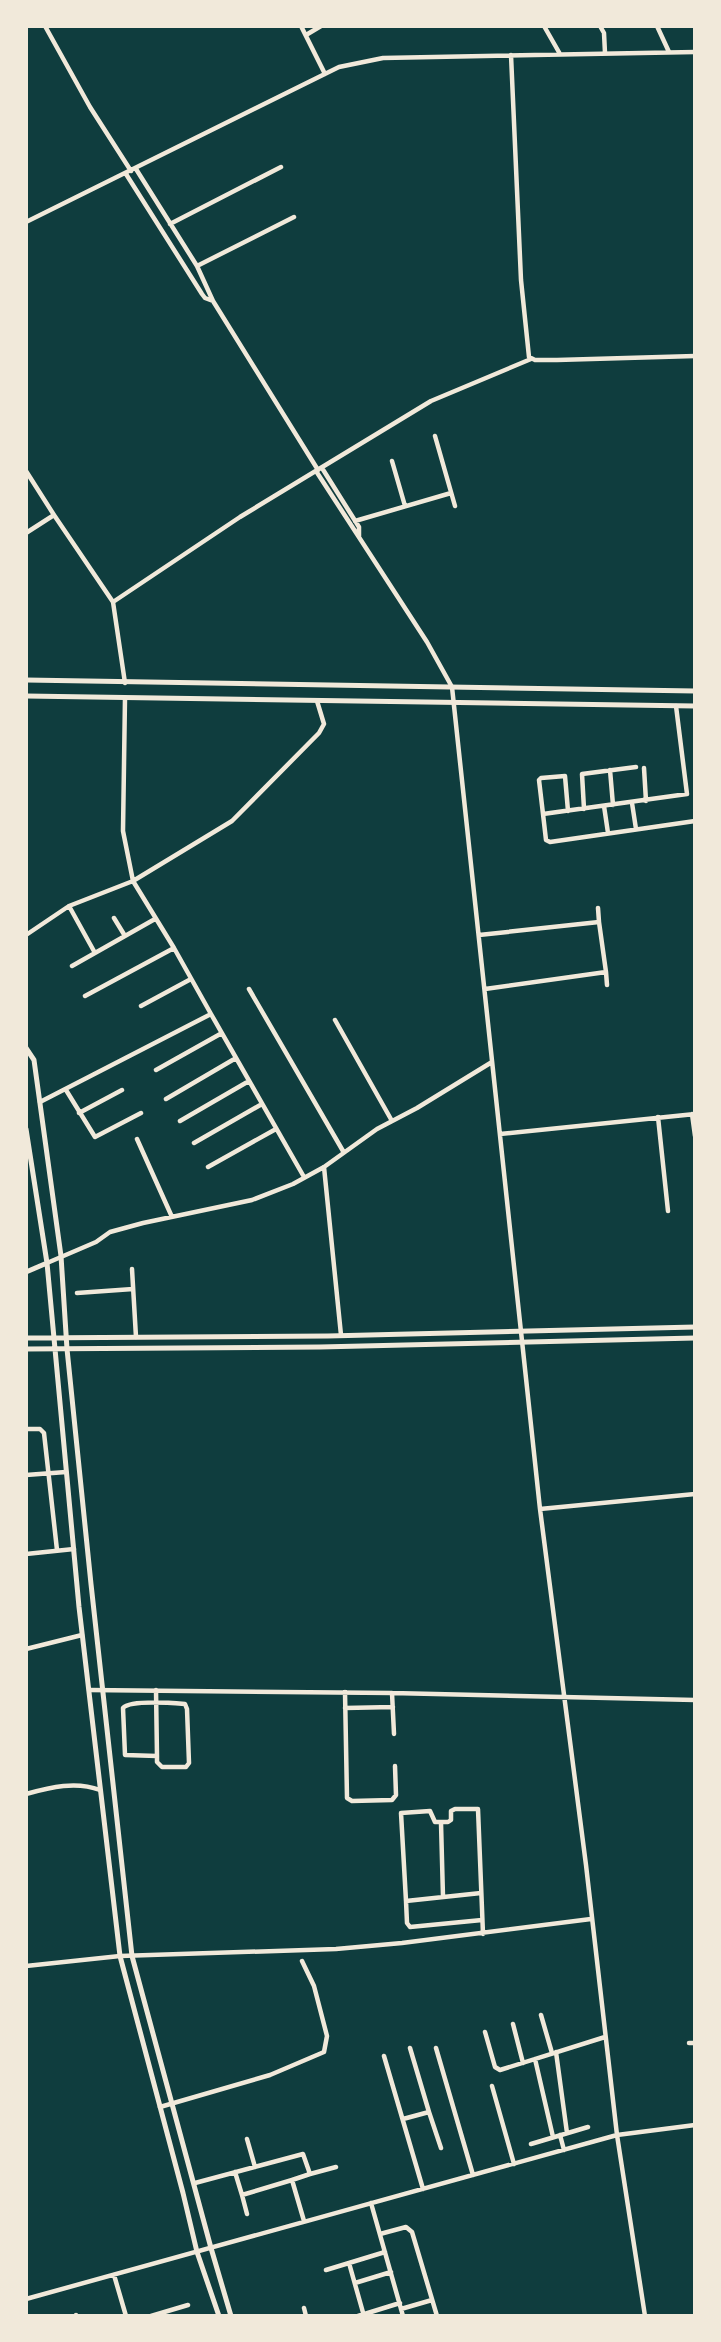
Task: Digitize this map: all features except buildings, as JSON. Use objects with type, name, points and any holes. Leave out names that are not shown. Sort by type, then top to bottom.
[{"type":"street","points":[[45,26],[90,107],[131,171],[202,294],[213,301]]},
{"type":"street","points":[[301,26],[325,74]]},
{"type":"street","points":[[306,35],[321,26]]},
{"type":"street","points":[[555,26],[546,28],[560,54]]},
{"type":"street","points":[[600,26],[604,33],[605,53]]},
{"type":"street","points":[[657,26],[669,52]]},
{"type":"street","points":[[26,222],[339,67],[383,58],[695,52]]},
{"type":"street","points":[[511,55],[521,279],[527,354],[531,359]]},
{"type":"street","points":[[170,224],[281,167]]},
{"type":"street","points":[[131,171],[197,266],[213,301],[318,470],[352,531],[359,536],[427,642],[452,687],[562,1696],[586,1865],[617,2135],[645,2316]]},
{"type":"street","points":[[197,266],[294,217]]},
{"type":"street","points":[[113,602],[240,517],[451,391],[531,359],[695,356]]},
{"type":"street","points":[[435,436],[455,506]]},
{"type":"street","points":[[392,461],[405,506]]},
{"type":"street","points":[[318,470],[355,520],[359,527],[359,536]]},
{"type":"street","points":[[26,471],[113,602],[125,683]]},
{"type":"street","points":[[355,520],[451,493]]},
{"type":"street","points":[[26,533],[54,515]]},
{"type":"street","points":[[26,680],[695,691]]},
{"type":"street","points":[[26,696],[695,706]]},
{"type":"street","points":[[125,698],[123,831],[132,881],[174,948],[304,1177]]},
{"type":"street","points":[[26,935],[69,906],[132,881],[232,821],[319,733],[324,724],[317,701]]},
{"type":"street","points":[[543,814],[684,796],[688,792],[676,706]]},
{"type":"street","points":[[584,809],[582,774],[636,767]]},
{"type":"street","points":[[643,768],[646,801]]},
{"type":"street","points":[[610,770],[613,805]]},
{"type":"street","points":[[568,811],[565,776],[541,778],[539,780],[548,841],[695,821]]},
{"type":"street","points":[[632,803],[636,830]]},
{"type":"street","points":[[604,806],[608,833]]},
{"type":"street","points":[[69,906],[94,953]]},
{"type":"street","points":[[598,908],[607,985]]},
{"type":"street","points":[[114,918],[124,936]]},
{"type":"street","points":[[72,966],[155,919]]},
{"type":"street","points":[[479,935],[599,922]]},
{"type":"street","points":[[85,996],[174,948]]},
{"type":"street","points":[[485,989],[606,972]]},
{"type":"street","points":[[141,1006],[191,979]]},
{"type":"street","points":[[249,989],[344,1152]]},
{"type":"street","points":[[40,1102],[211,1014]]},
{"type":"street","points":[[335,1020],[392,1121]]},
{"type":"street","points":[[156,1070],[222,1034]]},
{"type":"street","points":[[26,1048],[34,1060],[61,1256],[67,1349],[132,1956],[231,2316]]},
{"type":"street","points":[[166,1099],[236,1058]]},
{"type":"street","points":[[26,1272],[96,1241],[110,1231],[253,1200],[293,1184],[492,1062]]},
{"type":"street","points":[[180,1121],[248,1080]]},
{"type":"street","points":[[65,1090],[95,1137],[141,1113]]},
{"type":"street","points":[[79,1113],[122,1090]]},
{"type":"street","points":[[194,1143],[262,1104]]},
{"type":"street","points":[[500,1134],[693,1114],[695,1136]]},
{"type":"street","points":[[658,1117],[668,1211]]},
{"type":"street","points":[[26,1129],[47,1263],[82,1635],[120,1956],[197,2252],[219,2316]]},
{"type":"street","points":[[208,1167],[276,1129]]},
{"type":"street","points":[[137,1139],[172,1217]]},
{"type":"street","points":[[324,1167],[341,1335]]},
{"type":"street","points":[[132,1269],[136,1337]]},
{"type":"street","points":[[77,1293],[133,1289]]},
{"type":"street","points":[[26,1338],[341,1335],[695,1327]]},
{"type":"street","points":[[26,1349],[523,1343],[695,1338]]},
{"type":"street","points":[[26,1429],[40,1429],[44,1433],[57,1550]]},
{"type":"street","points":[[26,1475],[66,1472]]},
{"type":"street","points":[[540,1509],[695,1494]]},
{"type":"street","points":[[26,1554],[74,1549]]},
{"type":"street","points":[[26,1649],[82,1635]]},
{"type":"street","points":[[89,1690],[345,1692],[695,1700]]},
{"type":"street","points":[[156,1690],[156,1704],[157,1756],[157,1762],[162,1768],[186,1767],[189,1763],[186,1706],[183,1704],[156,1704],[125,1704],[123,1708],[125,1755],[157,1756]]},
{"type":"street","points":[[345,1692],[347,1798],[352,1801],[392,1800],[396,1795],[395,1766]]},
{"type":"street","points":[[392,1693],[394,1734]]},
{"type":"street","points":[[345,1708],[393,1707]]},
{"type":"street","points":[[26,1794],[72,1784],[100,1790]]},
{"type":"street","points":[[482,1920],[410,1927],[407,1923],[401,1813],[430,1811],[434,1821],[442,1823],[449,1822],[454,1809],[475,1808],[479,1812],[482,1920],[482,1934]]},
{"type":"street","points":[[442,1823],[443,1897]]},
{"type":"street","points":[[406,1901],[481,1893]]},
{"type":"street","points":[[26,1966],[120,1956],[336,1949],[482,1934],[591,1919]]},
{"type":"street","points":[[160,2107],[270,2075],[324,2052],[327,2036],[314,1986],[302,1961]]},
{"type":"street","points":[[541,2015],[554,2053],[567,2133]]},
{"type":"street","points":[[513,2024],[523,2063]]},
{"type":"street","points":[[485,2032],[498,2069],[604,2037]]},
{"type":"street","points":[[410,2048],[441,2148]]},
{"type":"street","points":[[436,2048],[473,2175]]},
{"type":"street","points":[[384,2056],[423,2189]]},
{"type":"street","points":[[536,2059],[553,2137]]},
{"type":"street","points":[[492,2087],[514,2164]]},
{"type":"street","points":[[403,2119],[429,2112]]},
{"type":"street","points":[[26,2299],[617,2135],[695,2125]]},
{"type":"street","points":[[531,2144],[588,2127]]},
{"type":"street","points":[[560,2135],[564,2150]]},
{"type":"street","points":[[247,2139],[255,2167]]},
{"type":"street","points":[[195,2183],[302,2154],[310,2174]]},
{"type":"street","points":[[242,2195],[336,2167]]},
{"type":"street","points":[[235,2172],[247,2214]]},
{"type":"street","points":[[292,2180],[304,2221]]},
{"type":"street","points":[[371,2203],[403,2316]]},
{"type":"street","points":[[380,2234],[410,2228],[437,2316]]},
{"type":"street","points":[[326,2270],[385,2252]]},
{"type":"street","points":[[349,2263],[362,2315],[432,2300]]},
{"type":"street","points":[[355,2283],[391,2272]]},
{"type":"street","points":[[114,2275],[125,2316]]},
{"type":"street","points":[[152,2316],[170,2313],[188,2305]]},
{"type":"street","points":[[304,2308],[306,2316]]}]
